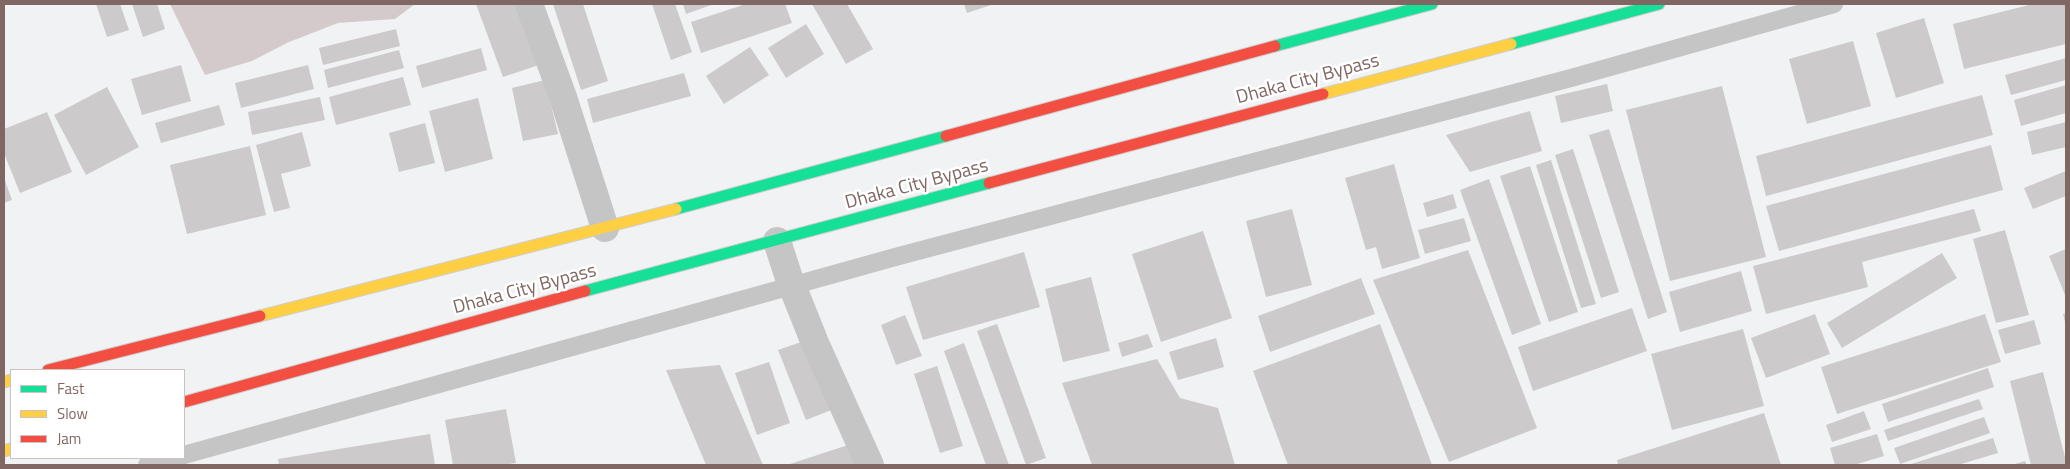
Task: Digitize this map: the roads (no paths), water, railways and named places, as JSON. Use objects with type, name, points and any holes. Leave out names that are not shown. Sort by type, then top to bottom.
[{"type":"highway","points":[[52,369],[605,228],[1432,4]]},
{"type":"highway","name":"Dhaka City Bypass","points":[[185,402],[622,281],[1659,4]]},
{"type":"street","points":[[529,4],[564,97],[605,228]]},
{"type":"street","points":[[777,241],[792,286],[842,405],[870,465]]},
{"type":"lane","points":[[185,455],[899,256],[1572,78],[1834,4]]},
{"type":"lane","points":[[147,465],[171,459]]}]
